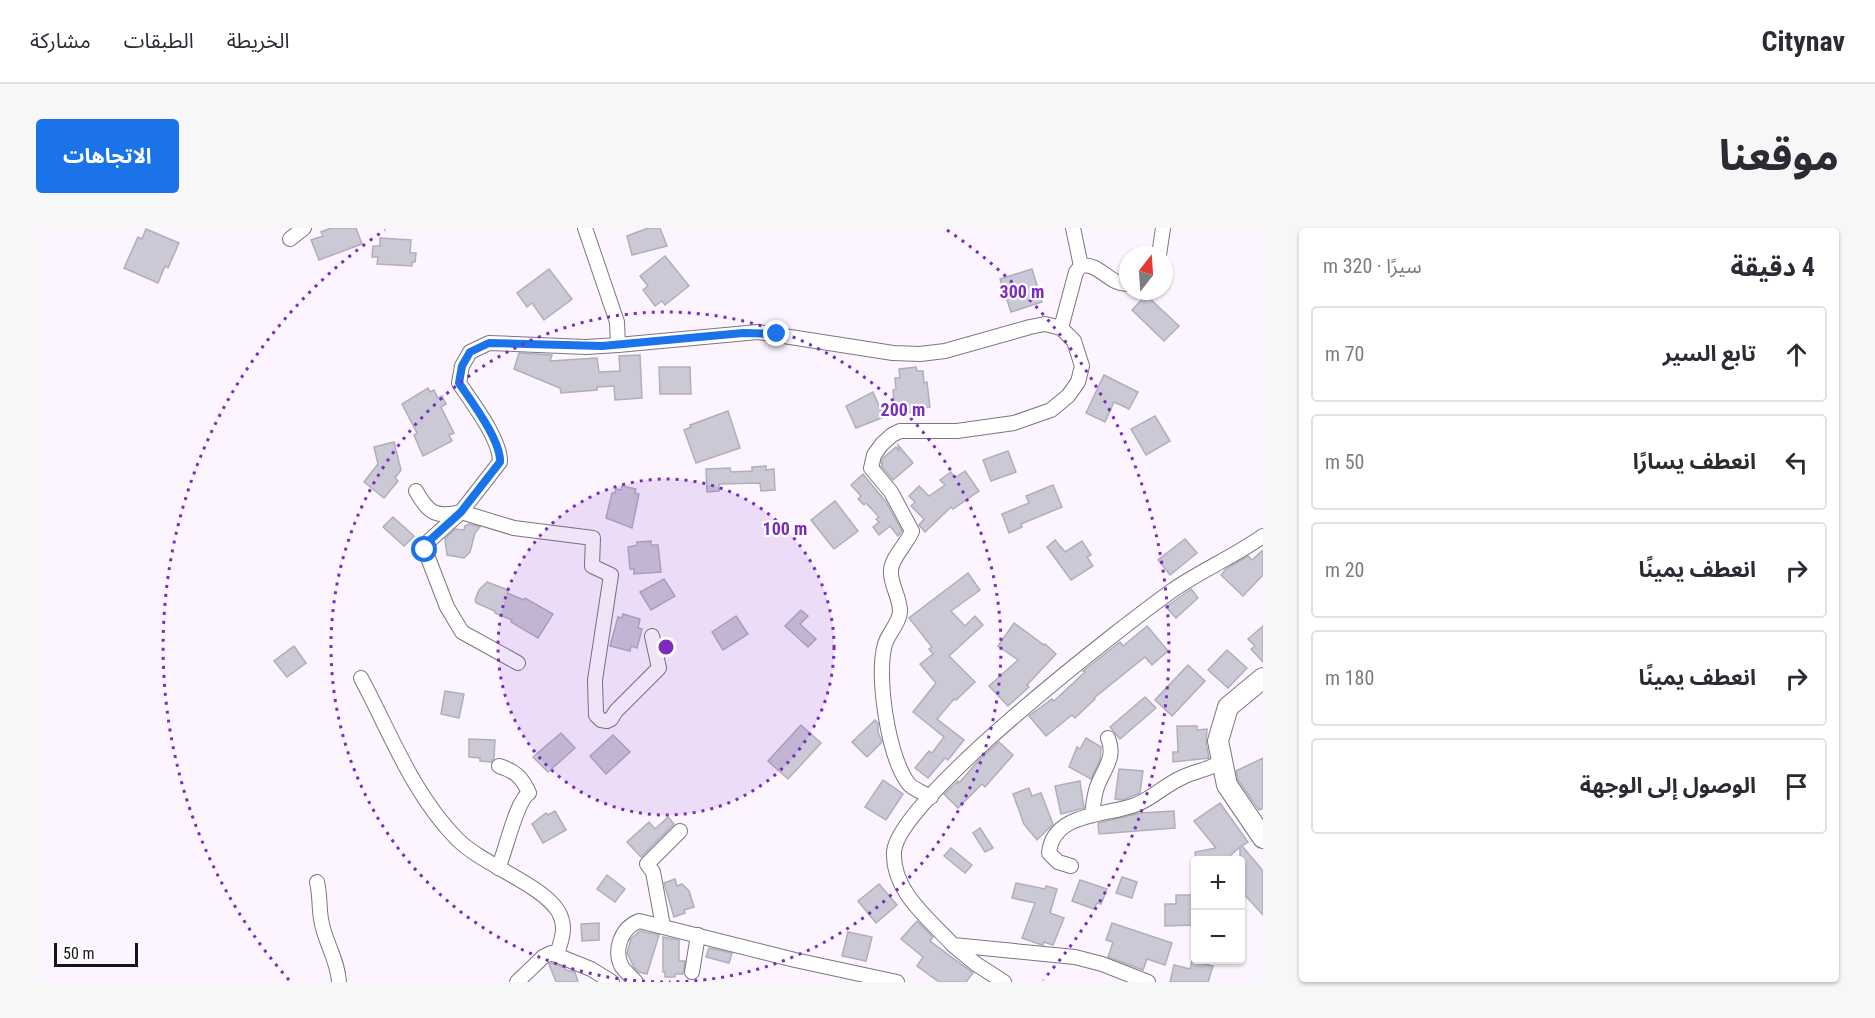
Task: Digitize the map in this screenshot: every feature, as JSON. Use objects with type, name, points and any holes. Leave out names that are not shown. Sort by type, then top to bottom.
[{"type":"street","points":[[290,239],[304,228]]},
{"type":"street","points":[[585,228],[617,322],[618,345]]},
{"type":"street","points":[[1073,228],[1081,266]]},
{"type":"street","points":[[1162,246],[1163,228]]},
{"type":"street","points":[[1061,328],[1076,272],[1081,266],[1087,264],[1094,267],[1119,283]]},
{"type":"street","points":[[518,663],[462,632],[447,607],[425,550],[429,541],[461,512],[500,462],[500,453],[459,383],[462,366],[470,352],[489,343],[586,347],[758,332],[893,353],[920,354],[945,351],[1046,324],[1061,328],[1074,341],[1082,366],[1078,382],[1068,396],[1051,410],[1014,423],[957,431],[900,431],[887,439],[874,455],[871,468],[891,492],[912,531],[892,564],[891,570],[900,613],[885,644],[883,665],[889,734],[908,784],[931,796]]},
{"type":"street","points":[[416,491],[425,507],[438,515],[461,512],[514,528],[593,538],[592,566],[611,575],[595,680],[597,715],[601,720],[611,719],[659,668],[652,636]]},
{"type":"street","points":[[1004,982],[953,945],[905,894],[894,870],[894,850],[900,833],[971,754],[1109,637],[1176,588],[1263,536]]},
{"type":"street","points":[[361,678],[426,803],[458,840],[476,856],[536,891],[557,909],[564,929],[557,954]]},
{"type":"street","points":[[1263,678],[1228,707],[1218,741],[1227,785],[1263,838]]},
{"type":"street","points":[[1092,815],[1097,788],[1111,757],[1112,747],[1108,738]]},
{"type":"street","points":[[1071,866],[1058,862],[1049,853],[1050,841],[1070,822],[1137,805],[1184,776],[1211,769],[1221,761]]},
{"type":"street","points":[[498,868],[520,804],[529,793],[519,775],[499,766]]},
{"type":"street","points":[[663,926],[652,872],[647,864],[680,831]]},
{"type":"street","points":[[317,882],[321,919],[328,946],[339,972],[339,982]]},
{"type":"street","points":[[634,982],[622,966],[619,944],[630,924],[639,921],[795,960],[897,982]]},
{"type":"street","points":[[692,972],[698,935]]},
{"type":"street","points":[[953,945],[1075,957],[1102,964],[1148,982]]},
{"type":"street","points":[[517,982],[543,957],[551,953],[591,969],[612,982]]},
{"type":"building","points":[[331,228],[356,228],[362,244],[319,260],[311,240],[323,236],[321,232]]},
{"type":"building","points":[[648,228],[660,228],[667,246],[632,255],[627,236]]},
{"type":"building","points":[[146,229],[179,243],[168,268],[165,266],[158,283],[124,268],[138,237],[142,239]]},
{"type":"building","points":[[380,238],[411,240],[410,253],[416,253],[412,266],[377,264],[378,257],[372,257],[373,246],[380,246]]},
{"type":"building","points":[[665,256],[689,286],[665,305],[662,301],[655,306],[643,290],[648,286],[640,276]]},
{"type":"building","points":[[549,269],[572,299],[544,320],[532,303],[527,307],[517,293]]},
{"type":"building","points":[[1032,269],[1042,302],[1011,312],[1000,279]]},
{"type":"building","points":[[1141,300],[1151,300],[1179,326],[1164,341],[1132,310]]},
{"type":"building","points":[[519,353],[552,355],[550,361],[597,358],[599,372],[620,371],[619,356],[640,355],[642,398],[615,400],[614,386],[561,393],[560,388],[514,369]]},
{"type":"building","points":[[659,367],[690,367],[691,394],[660,394]]},
{"type":"building","points":[[916,367],[917,371],[923,371],[924,383],[927,382],[930,407],[922,408],[923,411],[895,414],[893,390],[896,389],[895,378],[900,378],[899,369]]},
{"type":"building","points":[[1104,375],[1138,392],[1129,409],[1114,402],[1105,422],[1086,413]]},
{"type":"building","points":[[428,388],[430,392],[434,390],[438,398],[442,396],[446,404],[441,407],[454,433],[449,435],[452,441],[423,456],[414,435],[417,433],[402,404]]},
{"type":"building","points":[[873,392],[884,417],[856,428],[846,406]]},
{"type":"building","points":[[728,411],[740,448],[696,463],[684,430],[691,427],[690,425]]},
{"type":"building","points":[[1155,416],[1170,441],[1146,455],[1131,429]]},
{"type":"building","points":[[394,442],[401,470],[395,478],[398,481],[384,498],[364,482],[378,464],[374,447]]},
{"type":"building","points":[[898,445],[913,463],[893,480],[881,463],[883,458],[896,447],[899,451]]},
{"type":"building","points":[[1008,451],[1016,472],[991,481],[983,460]]},
{"type":"building","points":[[766,466],[766,470],[774,469],[775,490],[761,491],[760,483],[719,484],[719,491],[707,492],[706,469],[730,468],[731,472],[752,471],[752,467]]},
{"type":"building","points":[[965,471],[979,491],[953,509],[951,507],[925,532],[919,525],[924,519],[911,506],[915,502],[909,496],[919,486],[929,496],[945,485],[940,480],[951,472],[955,478]]},
{"type":"building","points":[[863,474],[886,502],[902,531],[898,536],[890,526],[879,535],[873,527],[879,522],[876,519],[879,517],[866,503],[864,505],[858,499],[861,496],[851,485]]},
{"type":"building","points":[[1053,485],[1062,507],[1021,524],[1022,527],[1009,533],[1002,514],[1029,503],[1026,496]]},
{"type":"building","points":[[622,486],[636,489],[635,493],[639,494],[632,528],[606,518],[612,493],[615,493],[616,489],[621,490]]},
{"type":"building","points":[[835,501],[858,531],[834,549],[811,520]]},
{"type":"building","points":[[393,517],[414,536],[404,546],[383,527]]},
{"type":"building","points":[[469,524],[480,527],[475,533],[470,552],[464,558],[447,555],[445,539],[455,529],[464,530]]},
{"type":"building","points":[[1185,539],[1197,553],[1170,575],[1158,560]]},
{"type":"building","points":[[1055,540],[1065,552],[1082,541],[1091,555],[1087,557],[1093,566],[1071,580],[1047,547]]},
{"type":"building","points":[[651,541],[651,545],[658,545],[661,572],[634,574],[634,569],[630,569],[628,547],[637,545],[637,542]]},
{"type":"building","points":[[1263,550],[1263,575],[1243,596],[1221,575],[1226,569],[1248,556],[1252,560]]},
{"type":"building","points":[[968,573],[980,590],[951,611],[965,626],[975,616],[983,625],[949,656],[975,682],[956,700],[954,699],[937,719],[964,740],[948,760],[945,758],[928,778],[915,768],[929,751],[932,753],[944,737],[913,712],[936,683],[920,664],[933,654],[929,649],[932,647],[909,618]]},
{"type":"building","points":[[664,579],[675,596],[651,610],[640,592]]},
{"type":"building","points":[[487,582],[508,590],[507,593],[524,600],[525,598],[553,614],[538,638],[511,622],[512,620],[476,603],[479,590]]},
{"type":"building","points":[[1191,589],[1198,598],[1176,618],[1166,607]]},
{"type":"building","points":[[801,610],[808,616],[800,624],[816,639],[808,647],[785,626]]},
{"type":"building","points":[[623,614],[640,619],[638,628],[642,629],[637,648],[631,646],[630,651],[610,646],[618,617],[622,618]]},
{"type":"building","points":[[736,616],[748,634],[723,650],[712,632]]},
{"type":"building","points":[[1014,623],[1056,654],[1027,685],[1029,687],[1008,706],[989,686],[1018,660],[998,646]]},
{"type":"building","points":[[1147,626],[1168,651],[1152,665],[1145,657],[1094,698],[1075,718],[1072,715],[1046,736],[1029,716],[1052,699],[1054,701],[1085,672],[1083,671],[1120,642],[1123,646]]},
{"type":"building","points":[[1263,626],[1263,662],[1251,649],[1255,646],[1248,639]]},
{"type":"building","points":[[294,646],[306,663],[287,677],[274,661]]},
{"type":"building","points":[[1227,650],[1247,668],[1228,688],[1208,670]]},
{"type":"building","points":[[1188,665],[1205,681],[1172,716],[1155,700]]},
{"type":"building","points":[[445,691],[464,694],[459,718],[441,714]]},
{"type":"building","points":[[1145,697],[1156,708],[1120,739],[1110,727]]},
{"type":"building","points":[[875,720],[878,723],[878,732],[882,742],[867,757],[852,742]]},
{"type":"building","points":[[801,725],[821,743],[788,779],[768,761]]},
{"type":"building","points":[[1177,726],[1197,726],[1197,730],[1207,729],[1206,743],[1209,758],[1173,762],[1173,752],[1178,752]]},
{"type":"building","points":[[561,733],[575,748],[548,772],[533,757]]},
{"type":"building","points":[[613,735],[630,752],[606,774],[590,756]]},
{"type":"building","points":[[1086,738],[1101,747],[1100,760],[1091,779],[1069,767],[1077,747],[1080,749]]},
{"type":"building","points":[[469,739],[495,740],[494,759],[491,762],[469,757]]},
{"type":"building","points":[[999,742],[1013,755],[985,787],[982,784],[958,808],[944,794],[958,781],[959,783]]},
{"type":"building","points":[[1263,758],[1263,808],[1259,810],[1238,780],[1236,771]]},
{"type":"building","points":[[1119,769],[1143,771],[1140,793],[1122,800],[1115,799]]},
{"type":"building","points":[[883,780],[903,794],[886,820],[865,807]]},
{"type":"building","points":[[1080,781],[1084,808],[1061,814],[1055,786]]},
{"type":"building","points":[[1029,788],[1032,796],[1041,793],[1053,824],[1037,840],[1024,824],[1013,794]]},
{"type":"building","points":[[1220,803],[1248,842],[1242,846],[1263,871],[1263,915],[1245,895],[1245,856],[1240,856],[1240,847],[1230,856],[1195,856],[1195,852],[1216,848],[1194,821]]},
{"type":"building","points":[[555,811],[566,830],[543,843],[532,824],[546,813],[548,815]]},
{"type":"building","points":[[1174,811],[1175,828],[1099,834],[1098,823],[1140,813]]},
{"type":"building","points":[[668,817],[674,824],[641,857],[627,842],[649,822],[655,829]]},
{"type":"building","points":[[980,828],[993,848],[985,852],[973,833]]},
{"type":"building","points":[[951,848],[972,865],[965,873],[944,856]]},
{"type":"building","points":[[607,875],[625,889],[615,902],[597,889]]},
{"type":"building","points":[[1122,877],[1137,882],[1132,898],[1116,893]]},
{"type":"building","points":[[675,879],[677,886],[682,884],[689,891],[694,907],[674,917],[664,883]]},
{"type":"building","points":[[1080,880],[1107,889],[1101,904],[1097,903],[1094,909],[1072,901]]},
{"type":"building","points":[[1016,883],[1057,889],[1050,913],[1064,918],[1053,945],[1044,942],[1043,945],[1022,938],[1035,903],[1012,898]]},
{"type":"building","points":[[879,884],[897,905],[876,923],[858,901]]},
{"type":"building","points":[[1176,895],[1191,895],[1191,925],[1165,926],[1165,904],[1176,904]]},
{"type":"building","points":[[917,921],[933,937],[930,941],[973,973],[966,982],[939,982],[917,966],[923,957],[901,939]]},
{"type":"building","points":[[599,923],[599,940],[582,941],[581,924]]},
{"type":"building","points":[[1112,923],[1172,943],[1165,965],[1147,959],[1143,970],[1108,957],[1113,942],[1106,940]]},
{"type":"building","points":[[640,931],[659,935],[647,974],[639,972],[634,967],[627,953],[631,939]]},
{"type":"building","points":[[848,932],[872,937],[866,961],[842,956]]},
{"type":"building","points":[[663,937],[679,940],[679,961],[685,961],[683,974],[665,977]]},
{"type":"building","points":[[709,948],[732,953],[729,963],[706,957]]},
{"type":"building","points":[[549,964],[575,972],[578,982],[556,982]]},
{"type":"building","points":[[1191,964],[1213,966],[1208,982],[1170,982],[1174,965],[1190,969]]},
{"type":"route","points":[[425,550],[429,541],[461,512],[500,462],[500,453],[494,441],[459,383],[462,366],[470,352],[489,343],[586,347],[743,333],[777,334]]}]
